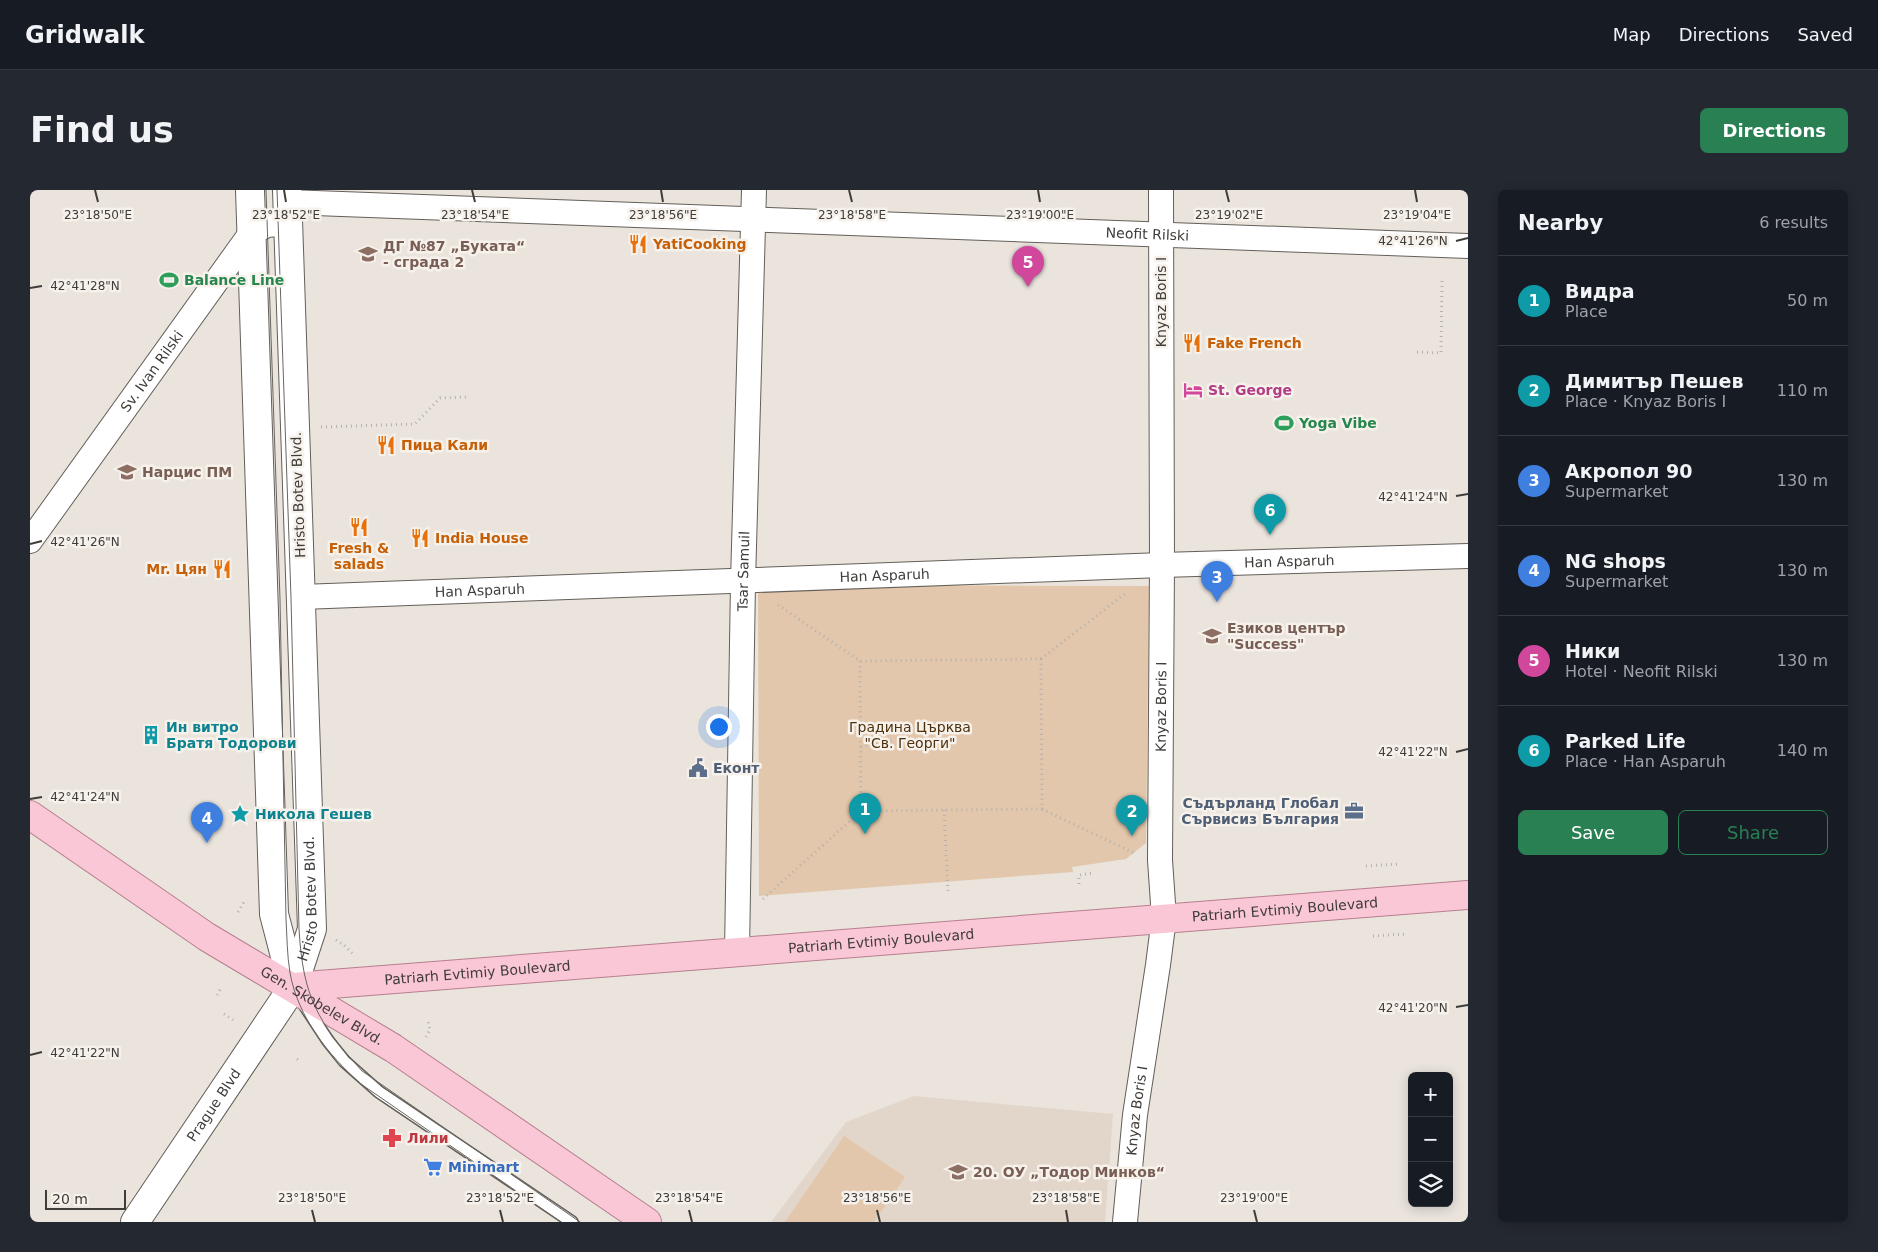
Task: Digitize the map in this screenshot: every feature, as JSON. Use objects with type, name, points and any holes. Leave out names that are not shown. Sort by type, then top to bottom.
[{"type":"main road","name":"Hristo Botev Blvd.","points":[[250,190],[274,914],[294,987]]},
{"type":"main road","name":"Hristo Botev Blvd.","points":[[288,205],[312,929],[294,987]]},
{"type":"main road","name":"Gen. Skobelev Blvd.","points":[[30,815],[207,937],[294,987],[393,1048],[647,1222]]},
{"type":"main road","name":"Patriarh Evtimiy Boulevard","points":[[294,987],[1468,895]]},
{"type":"main road","name":"Prague Blvd","points":[[135,1222],[294,987]]},
{"type":"main road","name":"Gen. Skobelev Blvd.","points":[[614,1198],[635,1222]]},
{"type":"street","name":"Tsar Samuil","points":[[736,952],[743,582],[754,190]]},
{"type":"street","name":"Knyaz Boris I","points":[[1125,1222],[1135,1115],[1164,918],[1160,860],[1162,565],[1160,190]]},
{"type":"street","points":[[251,233],[267,225],[288,205]]},
{"type":"street","name":"Neofit Rilski","points":[[288,205],[753,218],[1468,246]]},
{"type":"street","name":"Sv. Ivan Rilski","points":[[30,541],[251,233]]},
{"type":"street","name":"Han Asparuh","points":[[301,597],[1162,565],[1468,556]]},
{"type":"lane","points":[[294,987],[328,1041],[344,1061],[379,1092],[572,1222]]},
{"type":"path","points":[[1417,352],[1441,353],[1442,281]]},
{"type":"path","points":[[315,428],[415,424],[440,398],[470,397]]},
{"type":"path","points":[[743,582],[860,661],[1041,659],[1162,565]]},
{"type":"path","points":[[1041,659],[1042,809]]},
{"type":"path","points":[[860,661],[861,811]]},
{"type":"path","points":[[861,747],[892,741]]},
{"type":"path","points":[[759,903],[861,811],[1042,809],[1140,856]]},
{"type":"path","points":[[944,810],[948,893]]},
{"type":"path","points":[[1366,866],[1400,864]]},
{"type":"path","points":[[1079,884],[1080,875],[1094,873]]},
{"type":"path","points":[[238,912],[244,902]]},
{"type":"path","points":[[1373,936],[1407,934]]},
{"type":"path","points":[[344,945],[354,956]]},
{"type":"path","points":[[218,995],[221,988]]},
{"type":"path","points":[[224,1014],[233,1020]]},
{"type":"path","points":[[426,1037],[430,1030],[428,1021]]},
{"type":"shaded area","name":"20. ОУ „Тодор Минков“","points":[[914,1096],[1113,1114],[1105,1222],[771,1222],[846,1122]]},
{"type":"green space","name":"Градина Църква \"Св. Георги\"","points":[[758,585],[1149,586],[1146,843],[1126,859],[1072,867],[1073,872],[759,896]]},
{"type":"green space","points":[[844,1136],[905,1177],[874,1222],[785,1222]]},
{"type":"tram line","points":[[266,190],[280,599],[286,919],[289,966],[294,989],[307,1020],[316,1034],[337,1061],[361,1084],[561,1222]]},
{"type":"tram line","points":[[277,190],[291,598],[299,929],[304,973],[309,991],[323,1022],[362,1071],[580,1222]]},
{"type":"place","name":"YatiCooking","points":[[638,244]]},
{"type":"place","name":"ДГ №87 „Буката“ - сграда 2","points":[[368,254]]},
{"type":"place","name":"Balance Line","points":[[169,280]]},
{"type":"place","name":"Ники","points":[[1028,287]]},
{"type":"place","name":"Fake French","points":[[1192,343]]},
{"type":"place","name":"St. George","points":[[1193,390]]},
{"type":"place","name":"Yoga Vibe","points":[[1284,423]]},
{"type":"place","name":"Пица Кали","points":[[386,445]]},
{"type":"place","name":"Нарцис ПМ","points":[[127,472]]},
{"type":"place","name":"Fresh & salads","points":[[359,527]]},
{"type":"place","name":"Parked Life","points":[[1270,535]]},
{"type":"place","name":"India House","points":[[420,538]]},
{"type":"place","name":"Mr. Цян","points":[[222,569]]},
{"type":"place","name":"Акропол 90","points":[[1217,602]]},
{"type":"place","name":"Езиков център \"Success\"","points":[[1212,636]]},
{"type":"place","name":"Ин витро Братя Тодорови","points":[[151,735]]},
{"type":"place","name":"Еконт","points":[[698,768]]},
{"type":"place","name":"Съдърланд Глобал Сървисиз България","points":[[1354,811]]},
{"type":"place","name":"Никола Гешев","points":[[240,814]]},
{"type":"place","name":"Видра","points":[[865,834]]},
{"type":"place","name":"Димитър Пешев","points":[[1132,836]]},
{"type":"place","name":"NG shops","points":[[207,843]]},
{"type":"place","name":"Лили","points":[[392,1138]]},
{"type":"place","name":"Minimart","points":[[433,1167]]},
{"type":"place","name":"20. ОУ „Тодор Минков“","points":[[958,1172]]}]
